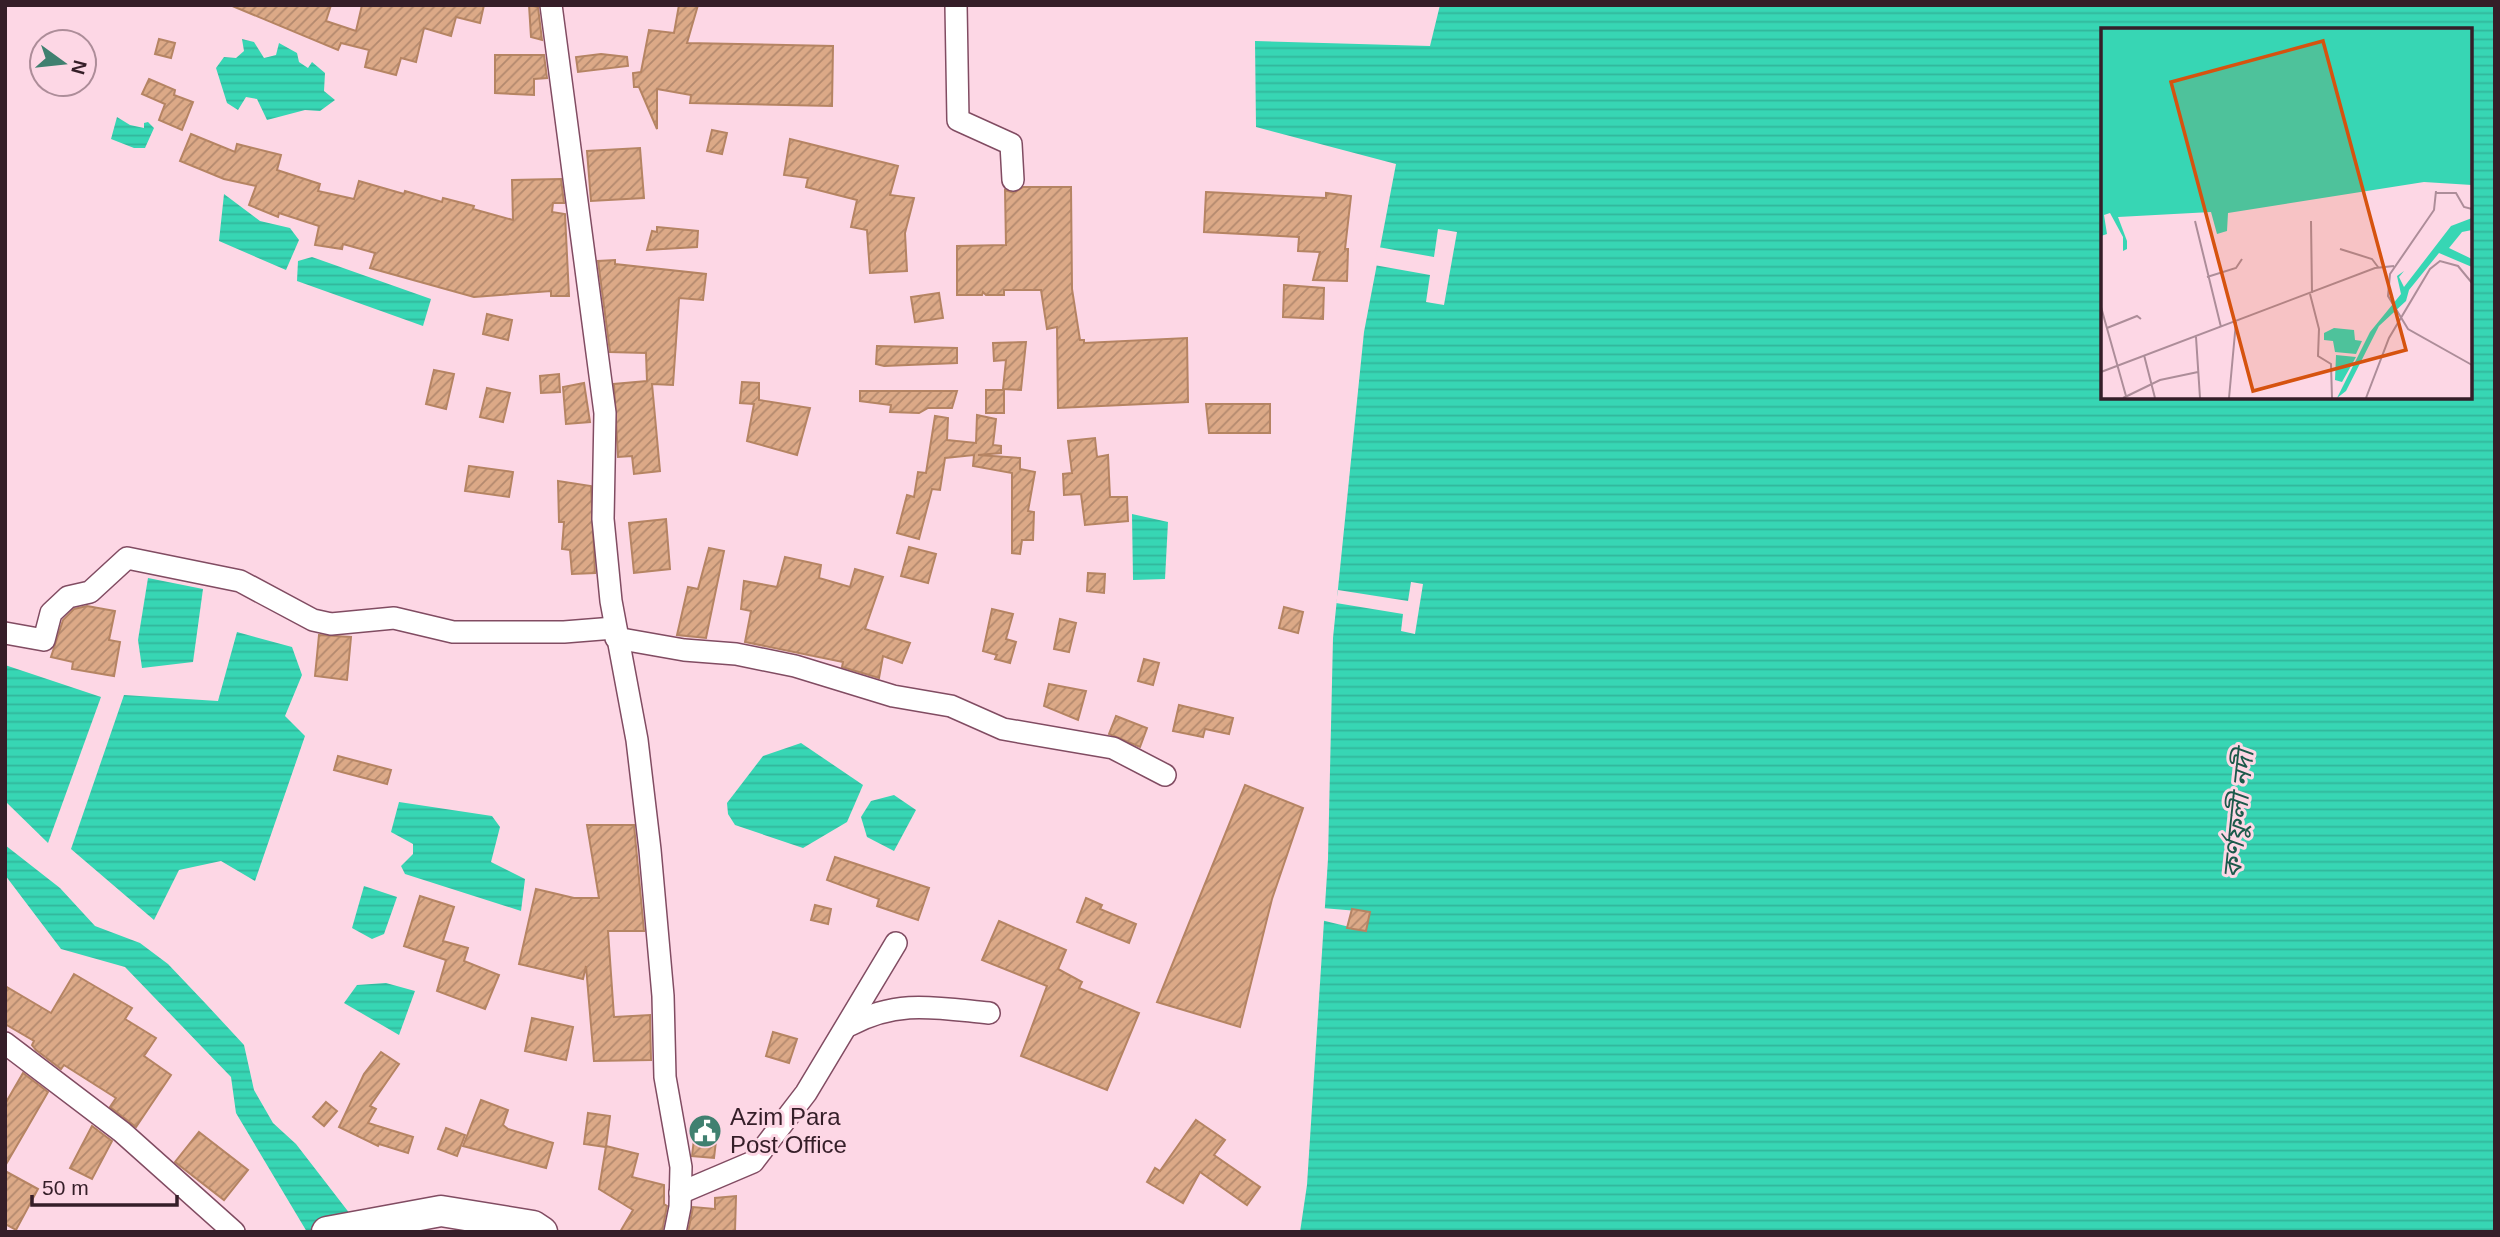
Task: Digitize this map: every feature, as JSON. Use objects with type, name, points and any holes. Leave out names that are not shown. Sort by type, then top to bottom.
[{"type":"main road","points":[[327,1232],[441,1212],[533,1226],[542,1232]]},
{"type":"street","points":[[551,5],[605,413],[603,519],[615,633],[636,740],[650,850],[663,996],[665,1077],[681,1167],[675,1232]]},
{"type":"street","points":[[956,5],[958,120],[1011,144],[1013,180]]},
{"type":"street","points":[[5,633],[44,640],[51,613],[68,597],[90,592],[127,558],[240,580],[313,621],[331,624],[394,618],[453,632],[615,633],[684,650],[736,654],[795,666],[893,696],[951,705],[1003,729],[1113,748],[1165,775]]},
{"type":"street","points":[[680,1193],[753,1162],[806,1093],[849,1026],[896,943]]},
{"type":"street","points":[[849,1026],[876,1011],[925,1007],[989,1013]]},
{"type":"street","points":[[5,1043],[122,1132],[234,1232]]},
{"type":"water","name":"কর্ণফুলী নদী","points":[[1440,5],[2495,5],[2495,1232],[1300,1232],[1307,1185],[1328,859],[1333,638],[1364,332],[1396,164],[1256,127],[1255,41],[1430,46]]},
{"type":"water","points":[[242,39],[254,42],[264,58],[276,55],[279,43],[297,53],[299,62],[308,68],[312,62],[325,73],[324,91],[335,100],[320,111],[305,110],[267,120],[257,99],[246,97],[238,110],[227,103],[216,68],[224,57],[236,58],[244,51]]},
{"type":"water","points":[[117,117],[130,125],[144,128],[144,123],[148,122],[154,128],[145,148],[134,148],[111,139]]},
{"type":"water","points":[[224,194],[260,221],[290,228],[299,240],[286,270],[219,241]]},
{"type":"water","points":[[312,257],[431,299],[423,326],[297,281],[298,261]]},
{"type":"water","points":[[1132,514],[1168,522],[1165,579],[1133,580]]},
{"type":"water","points":[[148,578],[203,589],[193,662],[142,668],[138,640]]},
{"type":"water","points":[[237,632],[292,647],[302,675],[285,716],[305,736],[255,881],[221,861],[179,870],[154,920],[71,849],[124,695],[218,701]]},
{"type":"water","points":[[5,665],[101,697],[48,843],[5,801]]},
{"type":"water","points":[[801,743],[863,785],[847,822],[803,848],[735,825],[728,814],[727,803],[763,756]]},
{"type":"water","points":[[894,795],[916,810],[894,851],[867,837],[861,817],[871,801]]},
{"type":"water","points":[[399,802],[492,816],[500,827],[491,862],[525,879],[521,911],[405,874],[401,866],[413,854],[413,844],[391,832]]},
{"type":"water","points":[[5,845],[60,888],[95,926],[140,943],[168,964],[206,1004],[244,1045],[254,1090],[273,1123],[296,1144],[364,1232],[307,1232],[236,1113],[231,1077],[125,967],[61,949],[5,875]]},
{"type":"water","points":[[364,886],[397,897],[384,934],[372,939],[352,928]]},
{"type":"water","points":[[386,983],[415,991],[399,1035],[344,1003],[357,985]]},
{"type":"pier","points":[[1438,229],[1457,232],[1444,305],[1426,302],[1430,275],[1374,265],[1378,247],[1434,257]]},
{"type":"pier","points":[[1411,582],[1423,584],[1415,634],[1401,631],[1403,614],[1336,603],[1338,590],[1408,601]]},
{"type":"pier","points":[[1322,908],[1370,912],[1366,931],[1321,920]]},
{"type":"building","points":[[230,5],[331,5],[326,21],[356,31],[362,5],[484,5],[480,23],[456,17],[451,36],[424,28],[416,62],[401,58],[396,75],[365,67],[369,50],[341,43],[338,50]]},
{"type":"building","points":[[529,5],[538,7],[542,40],[531,37]]},
{"type":"building","points":[[679,5],[698,5],[687,43],[833,46],[832,106],[690,103],[691,95],[657,89],[657,129],[639,87],[634,87],[633,73],[641,72],[649,30],[674,33]]},
{"type":"building","points":[[159,39],[175,43],[171,58],[155,54]]},
{"type":"building","points":[[601,54],[627,57],[628,66],[578,72],[576,57]]},
{"type":"building","points":[[495,55],[544,55],[547,78],[534,79],[534,95],[495,93]]},
{"type":"building","points":[[149,79],[175,90],[174,95],[193,102],[182,130],[159,120],[165,104],[142,94]]},
{"type":"building","points":[[712,130],[727,133],[722,154],[707,151]]},
{"type":"building","points":[[191,134],[235,152],[237,144],[281,155],[277,170],[320,184],[318,191],[354,199],[359,181],[442,202],[443,198],[513,220],[512,180],[561,179],[564,203],[553,203],[552,212],[565,214],[569,296],[551,296],[551,291],[474,297],[370,268],[375,253],[343,244],[342,249],[315,245],[319,226],[279,213],[278,217],[249,205],[256,186],[224,179],[180,161]]},
{"type":"building","points":[[790,139],[898,166],[890,195],[914,198],[905,233],[907,271],[870,273],[867,230],[851,227],[857,200],[806,187],[808,178],[784,175]]},
{"type":"building","points":[[640,148],[644,198],[591,201],[587,151]]},
{"type":"building","points":[[1023,187],[1071,187],[1072,289],[1080,340],[1084,340],[1084,343],[1187,338],[1188,402],[1058,408],[1057,327],[1047,329],[1041,290],[1004,290],[1004,295],[986,295],[983,292],[982,295],[957,295],[957,246],[1006,245],[1005,190],[1014,193]]},
{"type":"building","points":[[1206,192],[1326,198],[1326,193],[1351,196],[1345,249],[1348,249],[1347,281],[1313,280],[1320,252],[1298,251],[1299,237],[1204,232]]},
{"type":"building","points":[[657,227],[698,231],[697,247],[647,250],[652,231],[657,232]]},
{"type":"building","points":[[615,260],[615,264],[706,274],[703,300],[679,298],[673,385],[652,384],[660,471],[634,474],[632,456],[618,457],[614,384],[647,381],[646,353],[610,352],[598,261]]},
{"type":"building","points":[[1284,285],[1324,288],[1323,319],[1283,317]]},
{"type":"building","points":[[939,293],[943,318],[915,322],[911,297]]},
{"type":"building","points":[[487,314],[512,320],[508,340],[483,334]]},
{"type":"building","points":[[1026,342],[1021,390],[1003,389],[1006,360],[994,361],[993,343]]},
{"type":"building","points":[[877,346],[957,348],[957,363],[884,366],[876,364]]},
{"type":"building","points":[[434,370],[454,374],[446,409],[426,404]]},
{"type":"building","points":[[559,374],[560,392],[541,393],[540,376]]},
{"type":"building","points":[[742,382],[759,383],[759,400],[810,408],[797,455],[747,441],[754,404],[740,403]]},
{"type":"building","points":[[584,383],[590,422],[566,424],[563,387]]},
{"type":"building","points":[[487,388],[510,393],[503,422],[480,417]]},
{"type":"building","points":[[986,390],[1004,390],[1004,413],[986,413]]},
{"type":"building","points":[[860,391],[957,391],[952,408],[928,408],[919,413],[890,412],[891,405],[860,401]]},
{"type":"building","points":[[1206,404],[1270,404],[1270,433],[1209,433]]},
{"type":"building","points":[[977,415],[996,419],[993,445],[1001,446],[1001,453],[978,455],[1020,458],[1020,469],[1035,472],[1028,511],[1034,512],[1033,540],[1022,540],[1020,554],[1012,553],[1012,473],[973,466],[974,455],[945,458],[940,490],[932,489],[919,539],[897,533],[907,495],[914,497],[918,472],[926,473],[935,416],[948,418],[947,440],[976,443]]},
{"type":"building","points":[[1095,438],[1097,457],[1108,455],[1110,497],[1127,497],[1128,521],[1085,525],[1081,494],[1064,495],[1063,474],[1072,473],[1068,441]]},
{"type":"building","points":[[469,466],[513,472],[509,497],[465,491]]},
{"type":"building","points":[[558,481],[591,486],[595,573],[572,574],[570,550],[562,549],[564,522],[559,522]]},
{"type":"building","points":[[666,519],[670,569],[634,573],[629,523]]},
{"type":"building","points":[[909,547],[936,554],[928,583],[901,576]]},
{"type":"building","points":[[709,548],[724,551],[706,638],[677,635],[688,587],[698,589]]},
{"type":"building","points":[[785,557],[821,565],[819,578],[850,587],[855,569],[883,577],[865,629],[910,643],[902,663],[883,656],[879,678],[842,667],[843,662],[745,642],[751,611],[741,609],[744,581],[777,587]]},
{"type":"building","points":[[1088,573],[1105,574],[1104,593],[1087,591]]},
{"type":"building","points":[[87,606],[115,611],[109,640],[120,642],[114,676],[72,669],[73,662],[51,657],[63,620],[74,609]]},
{"type":"building","points":[[1284,607],[1303,612],[1298,633],[1279,628]]},
{"type":"building","points":[[992,609],[1013,614],[1006,639],[1016,642],[1010,663],[995,659],[997,655],[983,651]]},
{"type":"building","points":[[1060,619],[1076,623],[1069,652],[1054,649]]},
{"type":"building","points":[[319,635],[351,637],[347,680],[315,676]]},
{"type":"building","points":[[1144,659],[1159,663],[1153,685],[1138,681]]},
{"type":"building","points":[[1049,684],[1086,691],[1078,720],[1044,706]]},
{"type":"building","points":[[1179,705],[1233,718],[1229,734],[1205,729],[1203,737],[1173,731]]},
{"type":"building","points":[[1116,716],[1147,728],[1140,747],[1109,734]]},
{"type":"building","points":[[338,756],[391,770],[387,784],[334,770]]},
{"type":"building","points":[[1245,785],[1303,808],[1272,899],[1240,1027],[1157,1002]]},
{"type":"building","points":[[587,825],[634,825],[644,931],[608,931],[614,1017],[650,1015],[651,1060],[594,1061],[586,966],[583,979],[519,964],[536,889],[574,898],[599,898]]},
{"type":"building","points":[[835,857],[929,888],[918,920],[877,906],[879,899],[827,880]]},
{"type":"building","points":[[420,896],[454,907],[443,941],[468,948],[464,961],[499,975],[485,1009],[437,991],[446,960],[404,946]]},
{"type":"building","points":[[1086,898],[1102,905],[1100,909],[1136,924],[1129,943],[1077,922]]},
{"type":"building","points":[[815,905],[831,909],[828,924],[811,920]]},
{"type":"building","points":[[1352,909],[1370,912],[1366,931],[1347,928]]},
{"type":"building","points":[[999,921],[1066,950],[1058,969],[1082,982],[1079,988],[1139,1013],[1107,1090],[1021,1056],[1047,986],[982,960]]},
{"type":"building","points":[[74,974],[132,1008],[125,1019],[156,1038],[144,1056],[171,1075],[136,1127],[110,1107],[116,1098],[64,1065],[61,1069],[36,1050],[32,1045],[34,1041],[5,1024],[5,986],[51,1013]]},
{"type":"building","points":[[532,1018],[573,1027],[566,1060],[525,1051]]},
{"type":"building","points":[[773,1032],[797,1039],[789,1063],[766,1056]]},
{"type":"building","points":[[381,1052],[399,1064],[370,1106],[376,1109],[368,1123],[413,1137],[408,1153],[379,1144],[378,1146],[339,1127],[364,1074]]},
{"type":"building","points":[[23,1073],[48,1092],[5,1166],[5,1104]]},
{"type":"building","points":[[481,1100],[508,1110],[503,1125],[508,1129],[553,1143],[546,1168],[463,1146]]},
{"type":"building","points":[[326,1102],[337,1111],[324,1126],[313,1117]]},
{"type":"building","points":[[588,1113],[610,1116],[606,1147],[584,1144]]},
{"type":"building","points":[[1196,1120],[1225,1140],[1214,1155],[1260,1187],[1247,1205],[1200,1172],[1183,1203],[1147,1182],[1155,1168],[1160,1171]]},
{"type":"building","points":[[92,1126],[112,1141],[92,1179],[70,1168]]},
{"type":"building","points":[[446,1128],[465,1135],[457,1156],[438,1149]]},
{"type":"building","points":[[199,1132],[248,1170],[224,1200],[175,1162]]},
{"type":"building","points":[[694,1139],[716,1141],[714,1158],[692,1156]]},
{"type":"building","points":[[606,1146],[638,1154],[632,1177],[664,1185],[664,1204],[667,1206],[662,1232],[620,1232],[633,1210],[599,1189]]},
{"type":"building","points":[[5,1171],[38,1189],[16,1230],[5,1224]]},
{"type":"building","points":[[736,1196],[735,1232],[688,1232],[693,1207],[715,1209],[715,1198]]},
{"type":"place","name":"Azim Para Post Office","points":[[705,1131]]}]
